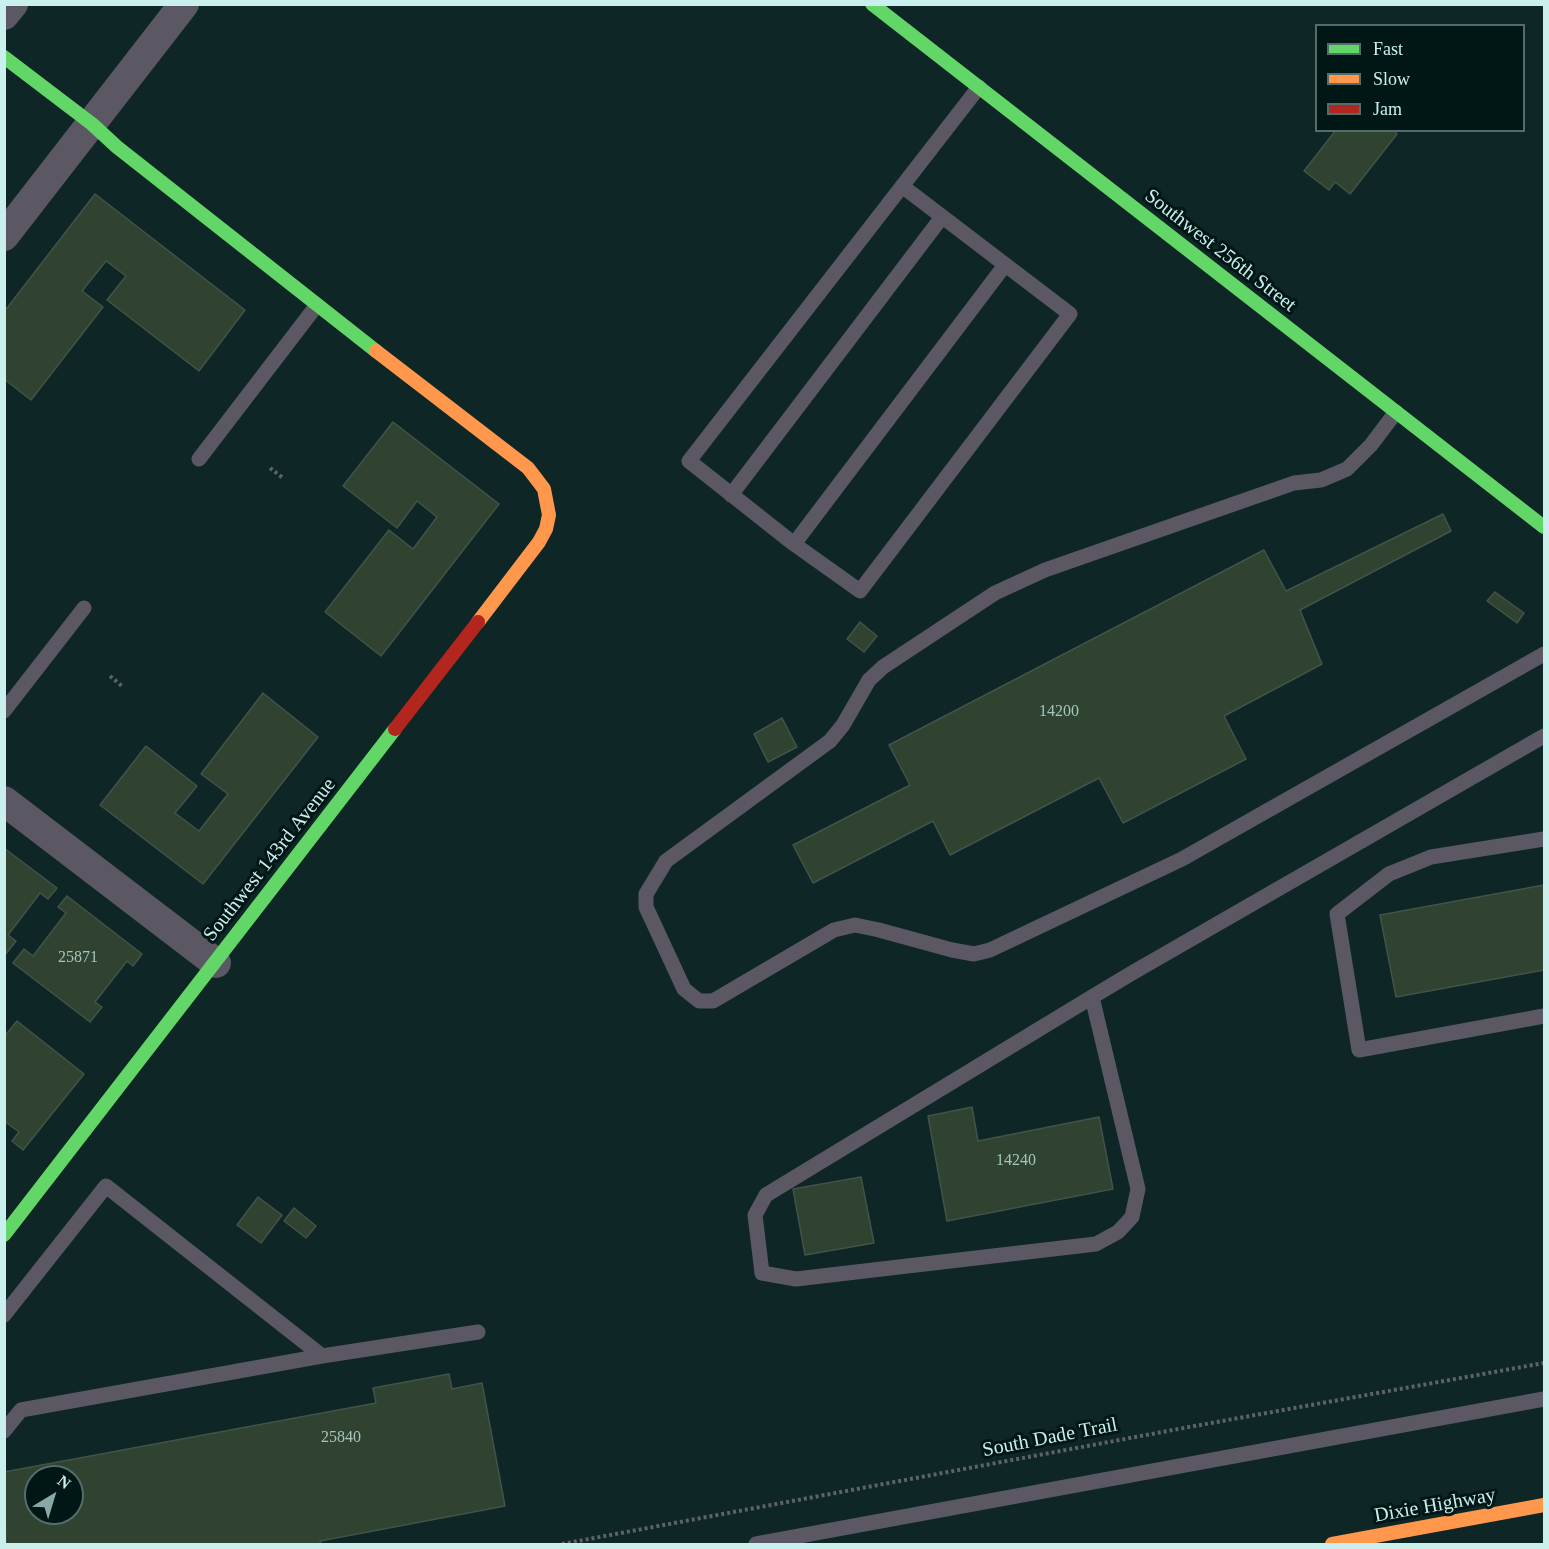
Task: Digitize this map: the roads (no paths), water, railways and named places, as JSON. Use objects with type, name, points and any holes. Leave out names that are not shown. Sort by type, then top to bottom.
[{"type":"main road","name":"Southwest 256th Street","points":[[872,4],[1545,527]]},
{"type":"main road","points":[[4,57],[92,124],[117,147],[317,305]]},
{"type":"main road","name":"Southwest 143rd Avenue","points":[[4,1235],[216,963],[539,542],[546,529],[549,515],[544,489],[528,468],[317,305]]},
{"type":"main road","name":"Dixie Highway","points":[[1332,1545],[1545,1505]]},
{"type":"street","points":[[4,15],[13,4]]},
{"type":"street","points":[[4,236],[184,4]]},
{"type":"street","points":[[4,801],[216,963]]},
{"type":"lane","points":[[902,186],[1070,314],[860,591],[794,544],[689,461],[902,186],[979,87]]},
{"type":"lane","points":[[731,495],[942,217]]},
{"type":"lane","points":[[794,544],[1005,265]]},
{"type":"lane","points":[[199,459],[317,305]]},
{"type":"lane","points":[[1396,412],[1371,445],[1347,469],[1321,480],[1294,483],[1045,570],[995,592],[883,667],[869,680],[843,725],[830,741],[666,861],[646,894],[646,907],[684,989],[699,1001],[713,1001],[834,930],[855,925],[952,950],[974,954],[990,950],[1182,859],[1545,654]]},
{"type":"lane","points":[[4,711],[84,608]]},
{"type":"lane","points":[[1092,997],[1138,1189],[1132,1217],[1118,1232],[1096,1244],[796,1279],[762,1273],[755,1215],[766,1195],[1092,997],[1545,736]]},
{"type":"lane","points":[[1545,839],[1431,857],[1389,874],[1337,914],[1359,1050],[1545,1016]]},
{"type":"lane","points":[[4,1315],[106,1186],[322,1356]]},
{"type":"lane","points":[[4,1431],[21,1410],[322,1356],[478,1332]]},
{"type":"lane","points":[[756,1545],[1545,1399]]}]
